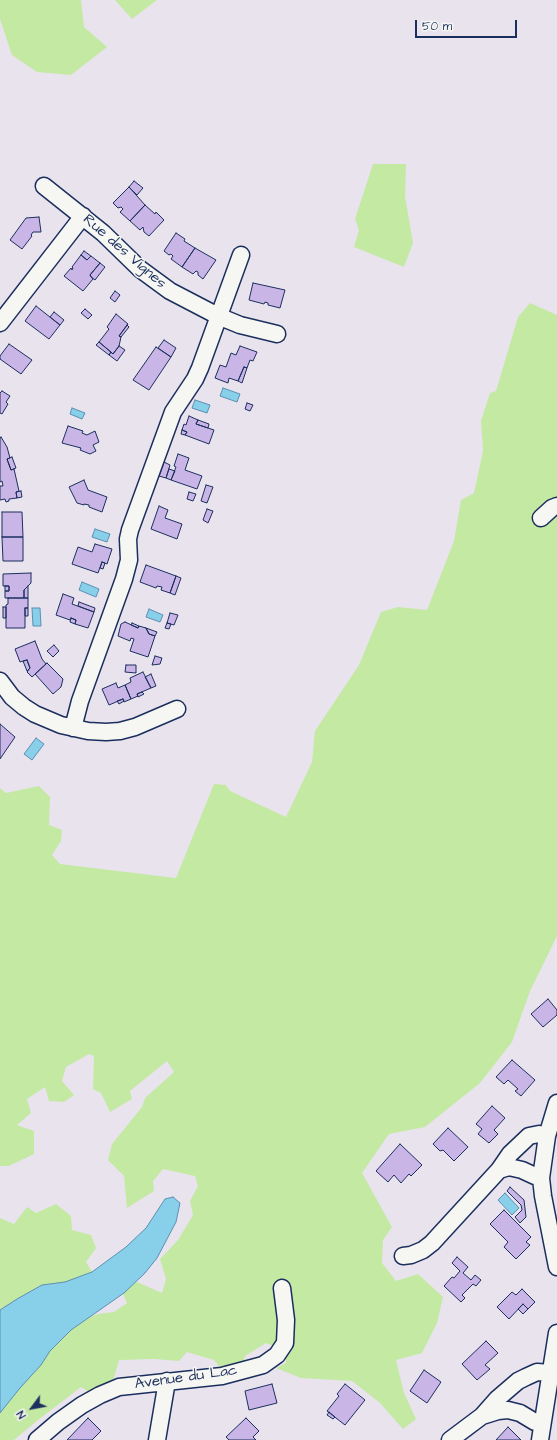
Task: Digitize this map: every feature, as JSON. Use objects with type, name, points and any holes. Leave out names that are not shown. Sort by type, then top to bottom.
[{"type":"street","name":"Rue des Vignes","points":[[44,186],[83,216],[140,269],[170,292],[218,316],[240,325],[277,334]]},
{"type":"street","points":[[0,323],[83,216]]},
{"type":"street","points":[[73,728],[80,701],[124,580],[128,560],[128,539],[130,530],[173,412],[195,379],[241,255]]},
{"type":"street","points":[[541,518],[552,508],[557,506]]},
{"type":"street","points":[[0,681],[12,696],[35,714],[47,720],[88,731],[120,731],[135,727],[177,709]]},
{"type":"street","points":[[557,1103],[547,1136],[542,1178],[543,1196],[557,1267]]},
{"type":"street","points":[[403,1256],[411,1255],[423,1250],[432,1243],[499,1170],[510,1154],[529,1136],[539,1134],[547,1136]]},
{"type":"street","points":[[499,1170],[509,1167],[522,1170],[542,1178]]},
{"type":"street","name":"Avenue du Lac","points":[[37,1440],[58,1422],[82,1405],[119,1387],[222,1376],[263,1365],[278,1355],[285,1343],[286,1320],[282,1288]]},
{"type":"street","points":[[540,1440],[557,1333]]},
{"type":"street","points":[[450,1440],[482,1416],[497,1399],[526,1377],[537,1372],[551,1373]]},
{"type":"street","points":[[157,1440],[167,1381]]},
{"type":"street","points":[[482,1416],[498,1411],[508,1410],[520,1413],[535,1422],[542,1422]]},
{"type":"green space","points":[[0,0],[81,0],[84,27],[107,47],[71,75],[37,72],[12,55],[0,19]]},
{"type":"green space","points":[[115,0],[157,0],[132,19]]},
{"type":"green space","points":[[373,164],[406,164],[405,196],[413,243],[404,267],[354,247],[359,230],[355,219]]},
{"type":"green space","points":[[530,303],[557,315],[557,936],[530,991],[512,1042],[480,1083],[425,1127],[389,1134],[362,1173],[392,1227],[383,1240],[382,1263],[396,1281],[418,1274],[443,1297],[437,1323],[422,1353],[396,1360],[404,1393],[416,1419],[403,1429],[380,1403],[352,1381],[301,1378],[276,1368],[286,1363],[286,1351],[266,1343],[245,1356],[240,1373],[227,1376],[214,1360],[187,1352],[179,1361],[154,1359],[119,1360],[113,1381],[89,1392],[81,1387],[14,1440],[0,1440],[0,1405],[72,1323],[98,1314],[114,1312],[127,1303],[122,1291],[127,1283],[137,1282],[162,1293],[166,1279],[160,1259],[178,1240],[193,1215],[190,1201],[198,1186],[195,1176],[163,1169],[153,1181],[154,1191],[127,1208],[124,1176],[108,1160],[112,1144],[142,1107],[145,1098],[174,1072],[167,1061],[130,1091],[132,1099],[110,1112],[101,1093],[93,1089],[94,1056],[89,1054],[66,1067],[62,1081],[74,1095],[64,1102],[49,1101],[45,1087],[27,1099],[31,1113],[17,1125],[34,1131],[34,1154],[9,1166],[0,1166],[0,788],[6,793],[39,786],[50,797],[49,825],[62,830],[61,841],[52,855],[60,864],[176,878],[214,784],[226,785],[230,791],[286,817],[312,762],[315,731],[359,665],[381,612],[398,607],[427,610],[454,541],[461,500],[474,493],[483,451],[481,421],[490,393],[496,391],[518,317]]},
{"type":"green space","points":[[56,1204],[71,1216],[72,1230],[91,1235],[96,1248],[86,1262],[92,1272],[65,1282],[42,1285],[0,1310],[0,1218],[14,1224],[27,1207],[36,1213]]},
{"type":"water","points":[[223,388],[240,394],[237,402],[220,396]]},
{"type":"water","points":[[195,400],[210,405],[207,413],[192,408]]},
{"type":"water","points":[[72,408],[85,413],[82,419],[70,414]]},
{"type":"water","points":[[95,529],[110,534],[107,542],[92,537]]},
{"type":"water","points":[[82,582],[99,589],[96,597],[79,590]]},
{"type":"water","points":[[32,608],[40,608],[41,626],[33,626]]},
{"type":"water","points":[[149,609],[163,615],[160,622],[146,617]]},
{"type":"water","points":[[36,738],[44,744],[32,760],[24,754]]},
{"type":"water","points":[[505,1193],[519,1208],[512,1215],[498,1200]]},
{"type":"water","points":[[173,1197],[180,1203],[176,1222],[157,1258],[145,1273],[124,1293],[71,1330],[50,1351],[41,1365],[0,1413],[0,1310],[42,1285],[65,1282],[92,1272],[126,1247],[146,1228],[165,1199]]},
{"type":"building","points":[[134,181],[143,188],[137,195],[129,187]]},
{"type":"building","points":[[129,187],[145,205],[130,221],[120,212],[123,209],[121,207],[118,208],[113,203]]},
{"type":"building","points":[[145,205],[155,214],[156,212],[164,220],[149,236],[144,232],[143,227],[140,230],[130,221]]},
{"type":"building","points":[[39,217],[41,232],[33,232],[31,235],[32,236],[22,249],[10,240],[26,218]]},
{"type":"building","points":[[176,233],[185,239],[184,241],[195,248],[182,267],[171,259],[173,256],[171,254],[169,255],[164,251]]},
{"type":"building","points":[[195,248],[216,260],[203,279],[198,275],[198,272],[196,271],[193,274],[182,267]]},
{"type":"building","points":[[84,251],[91,256],[87,260],[81,255]]},
{"type":"building","points":[[81,255],[87,260],[91,256],[100,263],[90,275],[93,279],[83,291],[64,276],[71,268],[72,270],[72,267]]},
{"type":"building","points":[[100,263],[105,267],[95,280],[90,275]]},
{"type":"building","points":[[253,283],[285,290],[280,308],[268,305],[268,303],[265,302],[264,304],[249,300]]},
{"type":"building","points":[[115,291],[120,295],[115,302],[110,298]]},
{"type":"building","points":[[36,306],[60,325],[49,339],[25,321]]},
{"type":"building","points":[[85,309],[92,315],[88,319],[81,313]]},
{"type":"building","points":[[54,312],[64,320],[60,325],[50,317]]},
{"type":"building","points":[[116,314],[128,324],[119,336],[121,337],[119,346],[113,354],[99,342],[109,329],[107,327]]},
{"type":"building","points":[[127,325],[129,327],[121,337],[119,336]]},
{"type":"building","points":[[164,340],[176,348],[171,357],[158,348]]},
{"type":"building","points":[[99,342],[111,352],[109,355],[96,345]]},
{"type":"building","points":[[9,344],[32,360],[21,374],[0,359],[0,356]]},
{"type":"building","points":[[119,346],[125,350],[117,361],[109,355],[111,352],[113,354]]},
{"type":"building","points":[[240,346],[257,352],[253,361],[250,360],[247,368],[244,367],[238,381],[229,378],[228,383],[215,378],[220,365],[226,367],[231,353],[236,355]]},
{"type":"building","points":[[156,347],[171,357],[149,390],[133,380]]},
{"type":"building","points":[[244,367],[247,368],[242,383],[238,381]]},
{"type":"building","points":[[2,391],[10,396],[6,402],[8,404],[2,414],[0,413],[0,393]]},
{"type":"building","points":[[247,403],[253,405],[250,411],[245,409]]},
{"type":"building","points":[[189,416],[198,420],[196,424],[214,430],[209,444],[185,435],[187,432],[182,430],[184,424],[186,425]]},
{"type":"building","points":[[198,420],[209,424],[208,428],[196,424]]},
{"type":"building","points":[[68,426],[83,431],[82,433],[87,435],[95,431],[99,442],[93,445],[96,451],[90,454],[80,450],[81,448],[62,443]]},
{"type":"building","points":[[182,430],[187,432],[185,435],[181,434]]},
{"type":"building","points":[[1,437],[7,447],[10,458],[7,459],[11,470],[14,469],[19,491],[16,492],[17,498],[9,499],[9,501],[6,502],[5,499],[0,500],[0,486],[3,486],[2,481],[0,482]]},
{"type":"building","points":[[178,454],[189,458],[185,470],[202,476],[197,489],[171,480],[176,467],[174,466]]},
{"type":"building","points":[[12,457],[16,468],[11,470],[7,459]]},
{"type":"building","points":[[164,462],[170,465],[166,478],[159,476]]},
{"type":"building","points":[[169,469],[175,471],[171,480],[166,478]]},
{"type":"building","points":[[84,480],[88,490],[107,497],[102,512],[89,507],[89,505],[77,503],[69,487]]},
{"type":"building","points":[[206,485],[213,487],[207,503],[201,501]]},
{"type":"building","points":[[21,491],[22,497],[17,498],[16,492]]},
{"type":"building","points":[[189,492],[196,494],[193,501],[187,499]]},
{"type":"building","points":[[159,506],[168,510],[165,518],[182,524],[177,539],[151,529]]},
{"type":"building","points":[[207,509],[213,511],[208,523],[203,520]]},
{"type":"building","points":[[2,512],[22,512],[23,537],[2,537]]},
{"type":"building","points":[[2,537],[23,537],[23,561],[3,561]]},
{"type":"building","points":[[95,544],[112,549],[107,564],[102,562],[98,573],[72,564],[78,547],[92,552]]},
{"type":"building","points":[[102,562],[105,563],[103,569],[100,568]]},
{"type":"building","points":[[146,565],[176,576],[170,593],[161,590],[162,587],[157,586],[156,588],[140,582]]},
{"type":"building","points":[[31,573],[31,583],[24,590],[24,598],[5,598],[5,591],[9,591],[9,586],[3,586],[3,574]]},
{"type":"building","points":[[176,576],[181,578],[175,595],[170,593]]},
{"type":"building","points":[[5,586],[9,586],[9,591],[5,591]]},
{"type":"building","points":[[28,586],[28,598],[24,598],[24,590]]},
{"type":"building","points":[[63,594],[74,598],[72,604],[94,612],[88,628],[75,624],[76,620],[71,618],[70,620],[56,615]]},
{"type":"building","points":[[8,598],[28,598],[28,608],[25,608],[25,628],[6,628],[6,605],[8,604]]},
{"type":"building","points":[[79,602],[95,608],[94,612],[78,606]]},
{"type":"building","points":[[3,607],[6,607],[6,618],[3,618]]},
{"type":"building","points":[[25,608],[28,608],[28,616],[25,616]]},
{"type":"building","points":[[170,613],[178,615],[174,625],[167,623]]},
{"type":"building","points":[[71,618],[76,620],[75,624],[70,622]]},
{"type":"building","points":[[125,622],[138,628],[139,626],[146,628],[149,634],[155,636],[148,657],[130,651],[134,639],[131,638],[130,641],[118,636],[121,624]]},
{"type":"building","points":[[132,623],[139,626],[138,628],[131,625]]},
{"type":"building","points":[[167,623],[171,624],[169,629],[165,628]]},
{"type":"building","points":[[146,628],[157,632],[155,636],[149,634]]},
{"type":"building","points":[[35,641],[42,659],[46,664],[32,677],[27,672],[30,668],[27,660],[20,662],[15,649]]},
{"type":"building","points":[[54,645],[59,651],[53,657],[47,651]]},
{"type":"building","points":[[155,656],[162,658],[160,664],[152,665]]},
{"type":"building","points":[[27,660],[30,668],[27,671],[23,661]]},
{"type":"building","points":[[47,663],[63,679],[61,687],[53,694],[35,674]]},
{"type":"building","points":[[126,665],[136,665],[136,673],[125,672]]},
{"type":"building","points":[[143,672],[151,688],[137,694],[138,696],[131,699],[125,685],[131,682],[130,678]]},
{"type":"building","points":[[151,674],[156,686],[151,688],[145,677]]},
{"type":"building","points":[[116,683],[118,688],[125,685],[131,699],[124,702],[123,699],[109,705],[102,689]]},
{"type":"building","points":[[142,692],[144,694],[138,697],[137,694]]},
{"type":"building","points":[[123,699],[124,701],[119,704],[117,701]]},
{"type":"building","points":[[0,724],[15,737],[0,759]]},
{"type":"building","points":[[548,999],[557,1010],[557,1015],[543,1027],[531,1014]]},
{"type":"building","points":[[512,1060],[535,1080],[521,1096],[515,1091],[518,1089],[508,1080],[504,1084],[496,1077]]},
{"type":"building","points":[[492,1106],[505,1118],[494,1130],[498,1134],[489,1143],[478,1134],[482,1129],[476,1124]]},
{"type":"building","points":[[448,1128],[468,1147],[454,1161],[443,1150],[440,1151],[433,1144]]},
{"type":"building","points":[[400,1144],[422,1165],[411,1176],[409,1174],[401,1183],[394,1175],[388,1182],[376,1171]]},
{"type":"building","points":[[510,1187],[524,1200],[526,1217],[520,1223],[515,1217],[522,1210],[521,1205],[507,1191]]},
{"type":"building","points":[[504,1210],[531,1237],[526,1242],[530,1245],[516,1259],[504,1247],[508,1242],[490,1224]]},
{"type":"building","points":[[457,1257],[468,1267],[463,1273],[471,1280],[475,1275],[481,1280],[476,1286],[473,1284],[462,1295],[465,1298],[461,1302],[444,1286],[460,1271],[452,1263]]},
{"type":"building","points":[[522,1289],[535,1302],[528,1309],[523,1304],[509,1319],[497,1307],[512,1292],[516,1295]]},
{"type":"building","points":[[523,1304],[528,1309],[523,1314],[518,1309]]},
{"type":"building","points":[[486,1341],[498,1353],[485,1365],[490,1369],[477,1380],[462,1364]]},
{"type":"building","points":[[424,1370],[441,1382],[427,1403],[410,1391]]},
{"type":"building","points":[[272,1384],[277,1403],[249,1410],[245,1391]]},
{"type":"building","points":[[345,1384],[365,1400],[345,1425],[327,1411],[339,1396],[337,1394]]},
{"type":"building","points":[[329,1412],[335,1417],[333,1419],[327,1415]]},
{"type":"building","points":[[88,1418],[101,1431],[92,1440],[67,1440]]},
{"type":"building","points":[[246,1418],[259,1431],[253,1437],[256,1440],[229,1440],[226,1437]]},
{"type":"building","points":[[508,1427],[521,1440],[496,1440]]}]
